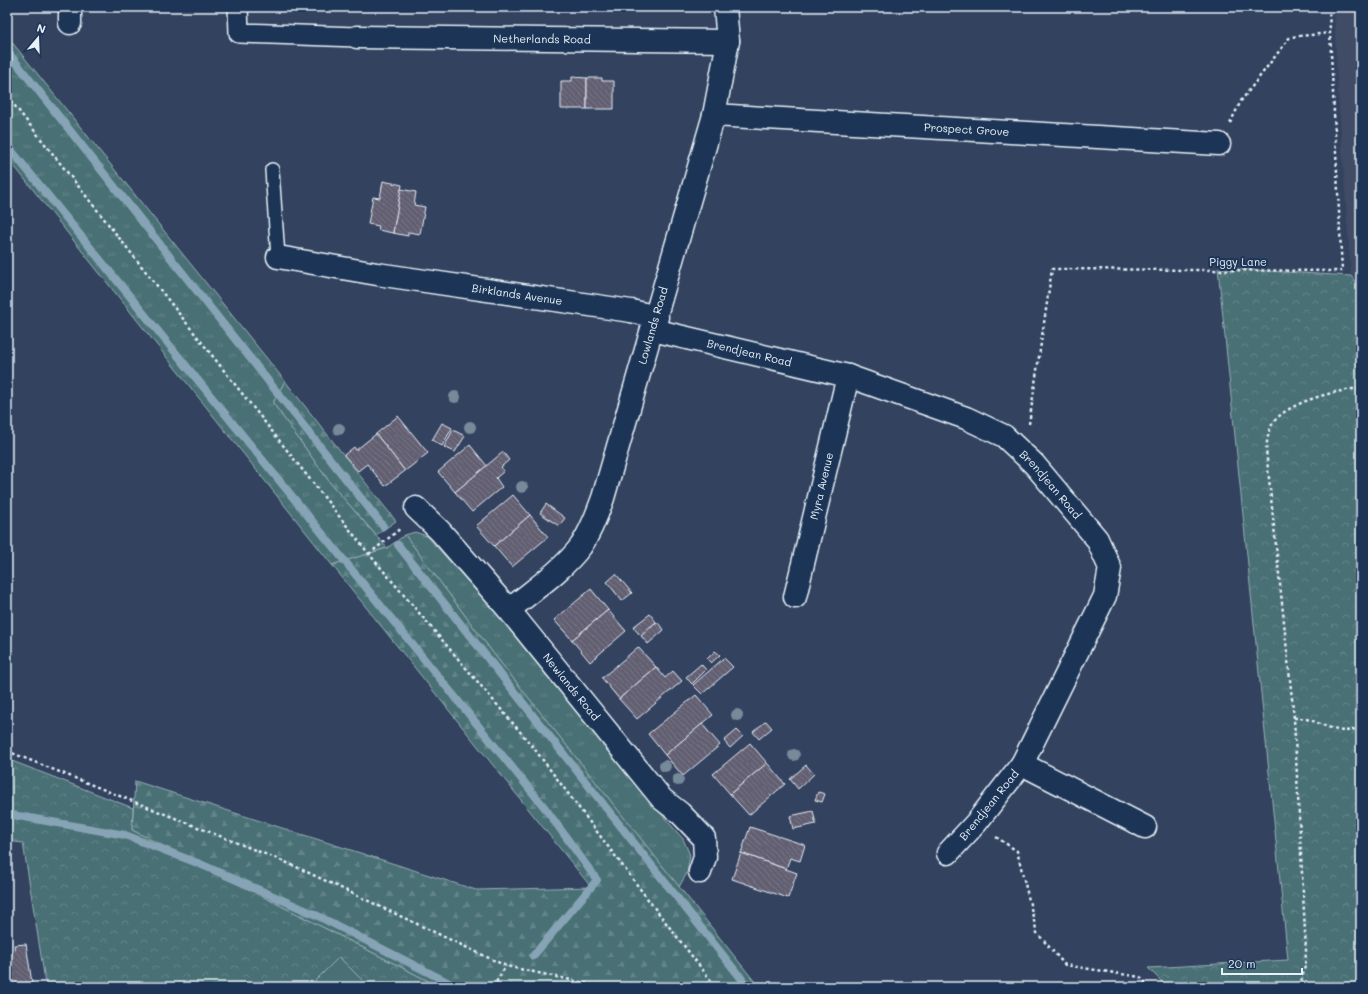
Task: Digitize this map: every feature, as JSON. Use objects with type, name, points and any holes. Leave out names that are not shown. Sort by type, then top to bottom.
[{"type":"street","points":[[238,7],[239,33],[357,38]]},
{"type":"street","name":"Lowlands Road","points":[[509,610],[571,557],[582,544],[595,521],[655,323],[714,115],[728,41],[725,7]]},
{"type":"street","name":"Netherlands Road","points":[[357,38],[728,41]]},
{"type":"street","name":"Prospect Grove","points":[[714,115],[1219,144]]},
{"type":"street","name":"Birklands Avenue","points":[[278,257],[377,274],[630,311],[655,323]]},
{"type":"street","name":"Brendjean Road","points":[[655,323],[848,376],[966,418],[1004,436],[1034,464],[1097,539],[1110,568],[1105,596],[1022,764],[976,823],[948,853]]},
{"type":"street","name":"Myra Avenue","points":[[795,597],[848,376]]},
{"type":"street","name":"Newlands Road","points":[[416,508],[440,531],[509,610],[662,799],[680,813],[704,838],[705,857],[700,872]]},
{"type":"street","points":[[1022,764],[1145,827]]},
{"type":"lane","points":[[272,170],[278,257]]},
{"type":"path","points":[[1241,101],[1290,37],[1330,33],[1329,7]]},
{"type":"path","name":"Piggy Lane","points":[[1029,424],[1052,269],[1342,271],[1330,33]]},
{"type":"path","points":[[7,96],[369,554],[533,747],[716,987]]},
{"type":"path","points":[[1300,987],[1305,966],[1306,951],[1294,718],[1266,450],[1272,423],[1283,414],[1320,395],[1341,390],[1361,388]]},
{"type":"path","points":[[369,554],[406,525],[416,508]]},
{"type":"path","points":[[1294,718],[1304,717],[1330,729],[1341,731],[1355,730],[1361,726]]},
{"type":"path","points":[[7,751],[290,864],[506,966],[603,987]]},
{"type":"path","points":[[976,823],[1017,852],[1036,933],[1065,965],[1140,977],[1150,987]]},
{"type":"path","points":[[493,987],[506,966]]},
{"type":"path","points":[[701,987],[712,981]]},
{"type":"shaded area","points":[[1334,7],[1361,7],[1361,289],[1351,276],[1337,80]]},
{"type":"green space","points":[[7,36],[285,381],[273,403],[331,484],[387,548],[332,565],[7,157]]},
{"type":"green space","points":[[1218,268],[1351,276],[1361,289],[1361,987],[1167,987],[1148,968],[1288,960]]},
{"type":"green space","points":[[285,381],[396,521],[376,535],[331,484],[273,403]]},
{"type":"green space","points":[[415,532],[427,536],[513,632],[644,794],[683,839],[690,855],[687,873],[679,887],[493,653],[405,535]]},
{"type":"green space","points":[[405,535],[493,653],[759,987],[440,987],[132,830],[135,781],[476,890],[591,887],[332,565],[387,548]]},
{"type":"green space","points":[[7,759],[133,808],[132,830],[440,987],[46,987],[23,843],[7,841]]},
{"type":"green space","points":[[339,957],[369,987],[309,987]]},
{"type":"building","points":[[572,77],[587,78],[587,109],[561,109],[561,81],[572,81]]},
{"type":"building","points":[[587,78],[602,78],[602,81],[614,81],[614,109],[587,109]]},
{"type":"building","points":[[383,181],[402,185],[393,233],[378,230],[379,226],[368,224],[373,197],[380,198]]},
{"type":"building","points":[[401,189],[416,192],[414,205],[425,207],[420,234],[408,232],[408,236],[393,233]]},
{"type":"building","points":[[398,416],[428,453],[405,471],[376,434]]},
{"type":"building","points":[[442,423],[452,428],[442,446],[432,440]]},
{"type":"building","points":[[453,430],[465,436],[455,452],[444,447]]},
{"type":"building","points":[[376,434],[405,471],[385,486],[367,464],[358,471],[344,455],[354,447],[356,450]]},
{"type":"building","points":[[470,445],[487,466],[455,492],[438,472]]},
{"type":"building","points":[[503,452],[509,460],[501,467],[504,471],[496,478],[502,487],[472,512],[455,492]]},
{"type":"building","points":[[513,495],[530,515],[494,546],[476,526]]},
{"type":"building","points":[[546,504],[565,518],[559,526],[540,513]]},
{"type":"building","points":[[530,515],[548,537],[512,567],[494,546]]},
{"type":"building","points":[[616,574],[632,593],[622,601],[607,582]]},
{"type":"building","points":[[591,589],[608,610],[572,640],[554,620]]},
{"type":"building","points":[[608,610],[626,631],[590,662],[572,640]]},
{"type":"building","points":[[650,614],[656,622],[640,635],[633,627]]},
{"type":"building","points":[[657,622],[664,630],[648,644],[641,636]]},
{"type":"building","points":[[638,647],[656,667],[619,699],[602,678]]},
{"type":"building","points":[[715,651],[720,655],[711,663],[707,659]]},
{"type":"building","points":[[724,658],[733,667],[702,694],[693,685]]},
{"type":"building","points":[[701,664],[706,670],[692,684],[686,677]]},
{"type":"building","points":[[656,667],[665,678],[673,671],[682,681],[637,719],[619,699]]},
{"type":"building","points":[[696,695],[713,715],[665,755],[648,734]]},
{"type":"building","points":[[766,721],[772,728],[759,739],[753,732]]},
{"type":"building","points":[[702,724],[720,745],[683,776],[665,755]]},
{"type":"building","points":[[737,730],[743,736],[730,748],[724,741]]},
{"type":"building","points":[[750,743],[767,763],[730,794],[713,774]]},
{"type":"building","points":[[767,763],[785,784],[749,815],[730,794]]},
{"type":"building","points":[[806,765],[814,774],[798,789],[790,779]]},
{"type":"building","points":[[818,792],[825,794],[822,802],[815,800]]},
{"type":"building","points":[[813,811],[816,824],[793,829],[790,816]]},
{"type":"building","points":[[750,827],[805,845],[800,861],[790,858],[786,869],[741,853]]},
{"type":"building","points":[[741,853],[797,873],[788,898],[732,879]]},
{"type":"building","points":[[26,944],[32,983],[7,987],[7,953],[15,951],[14,945]]},
{"type":"waterway","points":[[7,51],[383,526]]},
{"type":"waterway","points":[[7,145],[545,808],[597,880],[533,956]]},
{"type":"waterway","points":[[398,545],[748,987]]},
{"type":"waterway","points":[[7,814],[125,835],[200,864],[314,914],[457,987]]}]
